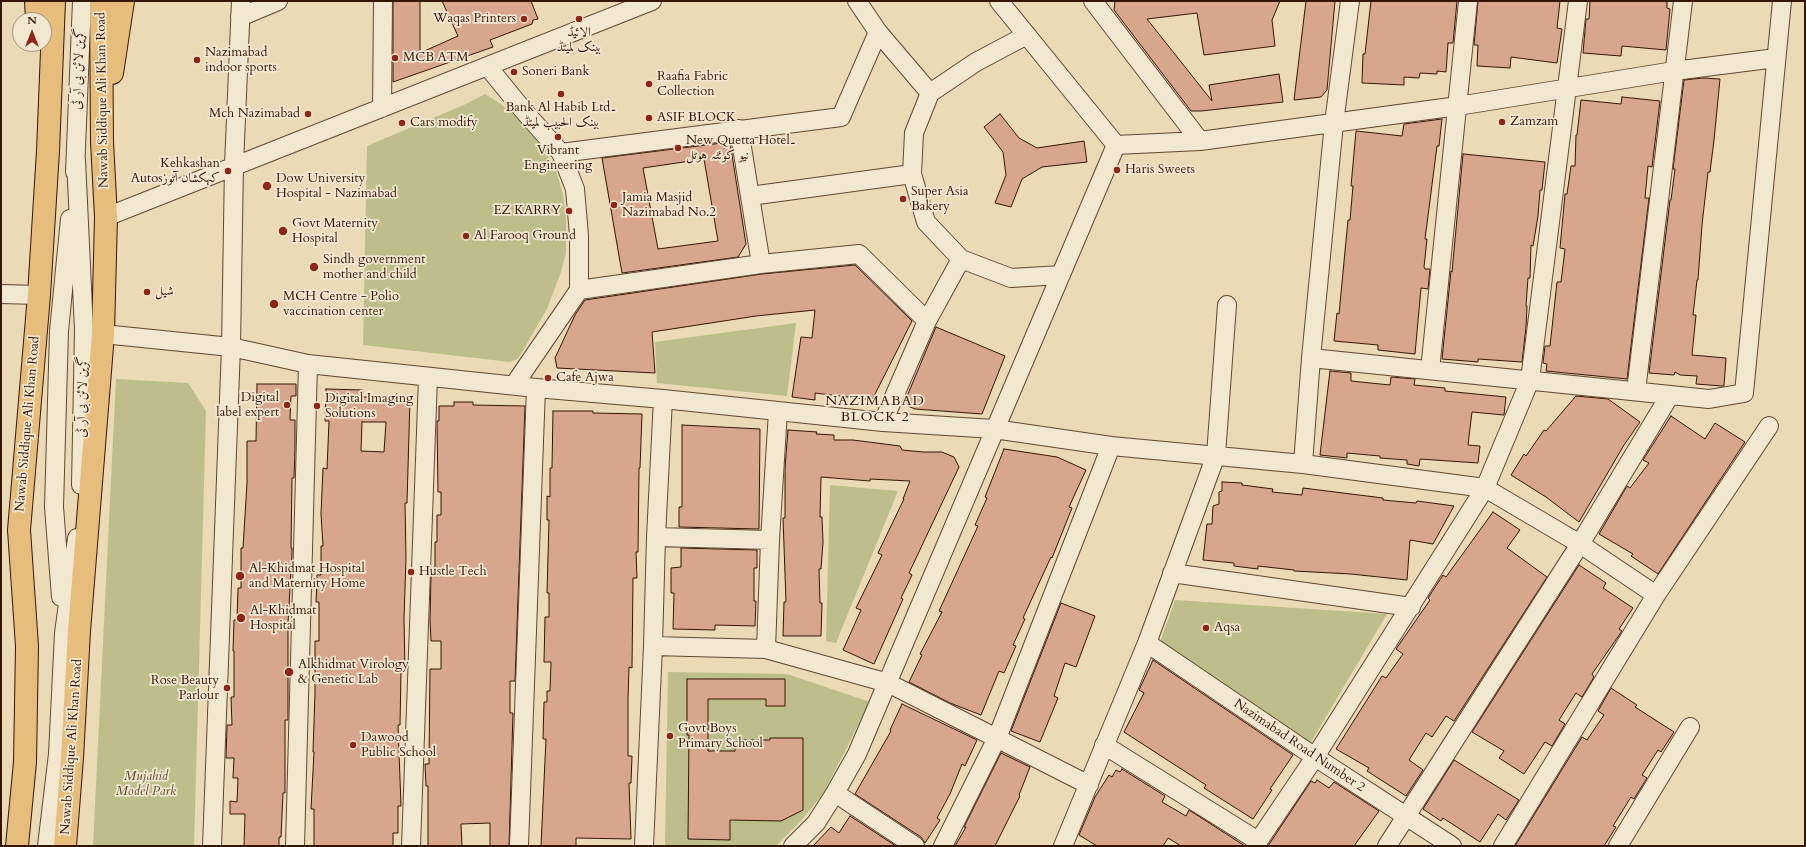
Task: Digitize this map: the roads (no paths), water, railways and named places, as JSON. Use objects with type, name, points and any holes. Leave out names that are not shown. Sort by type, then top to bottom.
[{"type":"main road","points":[[36,1],[37,12]]},
{"type":"main road","name":"Nawab Siddique Ali Khan Road","points":[[17,846],[25,762],[28,646],[19,530],[39,295],[48,151],[54,1]]},
{"type":"main road","name":"Nawab Siddique Ali Khan Road","points":[[65,846],[72,758],[79,631],[104,334],[106,217],[102,142],[101,1]]},
{"type":"main road","points":[[102,142],[123,1]]},
{"type":"main road","points":[[40,52],[48,151]]},
{"type":"street","name":"گرین لائن بی آر ٹی","points":[[64,633],[54,507],[59,331],[76,160],[82,1]]},
{"type":"street","points":[[212,846],[231,347],[234,165],[240,9],[278,1]]},
{"type":"street","points":[[382,108],[383,1]]},
{"type":"street","points":[[106,217],[234,165],[652,1]]},
{"type":"street","points":[[857,1],[878,32],[930,93]]},
{"type":"street","points":[[999,1],[1116,146]]},
{"type":"street","points":[[1096,1],[1093,1],[1200,141]]},
{"type":"street","points":[[1303,464],[1311,358],[1334,123],[1350,1]]},
{"type":"street","points":[[1430,370],[1468,1]]},
{"type":"street","points":[[1104,745],[1256,844],[1315,757],[1411,607],[1485,488],[1530,380],[1578,1]]},
{"type":"street","points":[[1636,391],[1683,1]]},
{"type":"street","points":[[1311,358],[1709,399],[1744,393],[1782,1]]},
{"type":"street","points":[[561,153],[841,117],[878,32]]},
{"type":"street","points":[[1027,35],[976,62],[930,93],[914,133],[912,174],[926,222],[961,259],[1011,278],[1061,275]]},
{"type":"street","points":[[1116,146],[1200,141],[1458,106],[1674,71],[1776,58]]},
{"type":"street","points":[[488,66],[523,110],[561,153],[575,189],[579,235],[579,290],[514,385]]},
{"type":"street","points":[[739,129],[760,264]]},
{"type":"street","points":[[793,846],[816,823],[857,754],[994,429],[1116,146]]},
{"type":"street","name":"گرین لائن بی آر ٹی","points":[[46,846],[58,754],[64,633],[81,500],[84,330],[76,160]]},
{"type":"street","points":[[750,196],[912,174]]},
{"type":"street","points":[[579,290],[760,264],[860,254],[927,321]]},
{"type":"street","points":[[883,422],[927,321],[961,259]]},
{"type":"street","points":[[1,294],[39,295]]},
{"type":"street","points":[[1067,844],[1104,745],[1147,643],[1216,455],[1227,305]]},
{"type":"street","points":[[104,334],[231,347],[308,364],[883,422],[994,429],[1111,446],[1303,464],[1485,488],[1580,544],[1656,595]]},
{"type":"street","points":[[294,846],[308,364]]},
{"type":"street","points":[[411,846],[428,377]]},
{"type":"street","points":[[519,846],[536,388]]},
{"type":"street","points":[[1387,846],[1407,817],[1580,544],[1670,395]]},
{"type":"street","points":[[644,846],[654,646],[656,537],[663,399]]},
{"type":"street","points":[[766,649],[770,540],[778,411]]},
{"type":"street","points":[[1503,846],[1656,595],[1769,426]]},
{"type":"street","points":[[943,846],[997,738],[1111,446]]},
{"type":"street","points":[[656,537],[770,540]]},
{"type":"street","points":[[1172,573],[1411,607]]},
{"type":"street","name":"Nazimabad Road Number 2","points":[[1147,643],[1315,757],[1452,846]]},
{"type":"street","points":[[654,646],[766,649],[888,683],[1089,785]]},
{"type":"street","points":[[1618,846],[1690,727]]},
{"type":"street","points":[[835,793],[915,846]]},
{"type":"place","name":"Waqas Printers","points":[[524,19]]},
{"type":"place","name":"الائیڈ بینک لمیٹڈ","points":[[579,19]]},
{"type":"place","name":"MCB ATM","points":[[395,58]]},
{"type":"place","name":"Nazimabad indoor sports","points":[[197,60]]},
{"type":"place","name":"Soneri Bank","points":[[514,72]]},
{"type":"place","name":"Raafia Fabric Collection","points":[[649,84]]},
{"type":"place","name":"Bank Al Habib Ltd۔ بینک الحبیب لمیٹڈ","points":[[561,94]]},
{"type":"place","name":"Mch Nazimabad","points":[[308,114]]},
{"type":"place","name":"ASIF BLOCK","points":[[649,118]]},
{"type":"place","name":"Zamzam","points":[[1502,122]]},
{"type":"place","name":"Cars modify","points":[[402,123]]},
{"type":"place","name":"Vibrant Engineering","points":[[558,137]]},
{"type":"place","name":"New Quetta Hotel۔ نیو کوئٹہ ہوٹل","points":[[678,148]]},
{"type":"place","name":"Haris Sweets","points":[[1117,170]]},
{"type":"place","name":"Kehkashan Autosکہکشاں آٹوز","points":[[228,171]]},
{"type":"place","name":"Dow University Hospital - Nazimabad","points":[[267,186]]},
{"type":"place","name":"Super Asia Bakery","points":[[903,199]]},
{"type":"place","name":"Jamia Masjid Nazimabad No.2","points":[[614,205]]},
{"type":"place","name":"EZ KARRY","points":[[569,211]]},
{"type":"place","name":"Govt Maternity Hospital","points":[[283,231]]},
{"type":"place","name":"Al Farooq Ground","points":[[466,236]]},
{"type":"place","name":"Sindh government mother and child","points":[[314,267]]},
{"type":"place","name":"شیل","points":[[147,292]]},
{"type":"place","name":"MCH Centre - Polio vaccination center","points":[[274,304]]},
{"type":"place","name":"Cafe Ajwa","points":[[548,378]]},
{"type":"place","name":"Digital label expert","points":[[287,405]]},
{"type":"place","name":"Digital Imaging Solutions","points":[[317,406]]},
{"type":"place","name":"Hustle Tech","points":[[411,572]]},
{"type":"place","name":"Al-Khidmat Hospital and Maternity Home","points":[[240,576]]},
{"type":"place","name":"Al-Khidmat Hospital","points":[[241,618]]},
{"type":"place","name":"Aqsa","points":[[1206,628]]},
{"type":"place","name":"Alkhidmat Virology & Genetic Lab","points":[[289,672]]},
{"type":"place","name":"Rose Beauty Parlour","points":[[227,688]]},
{"type":"place","name":"Govt Boys Primary School","points":[[670,736]]},
{"type":"place","name":"Dawood Public School","points":[[353,745]]},
{"type":"district","name":"NAZIMABAD BLOCK 2","points":[[875,410]]},
{"type":"park label","name":"Mujahid Model Park","points":[[146,784]]}]
